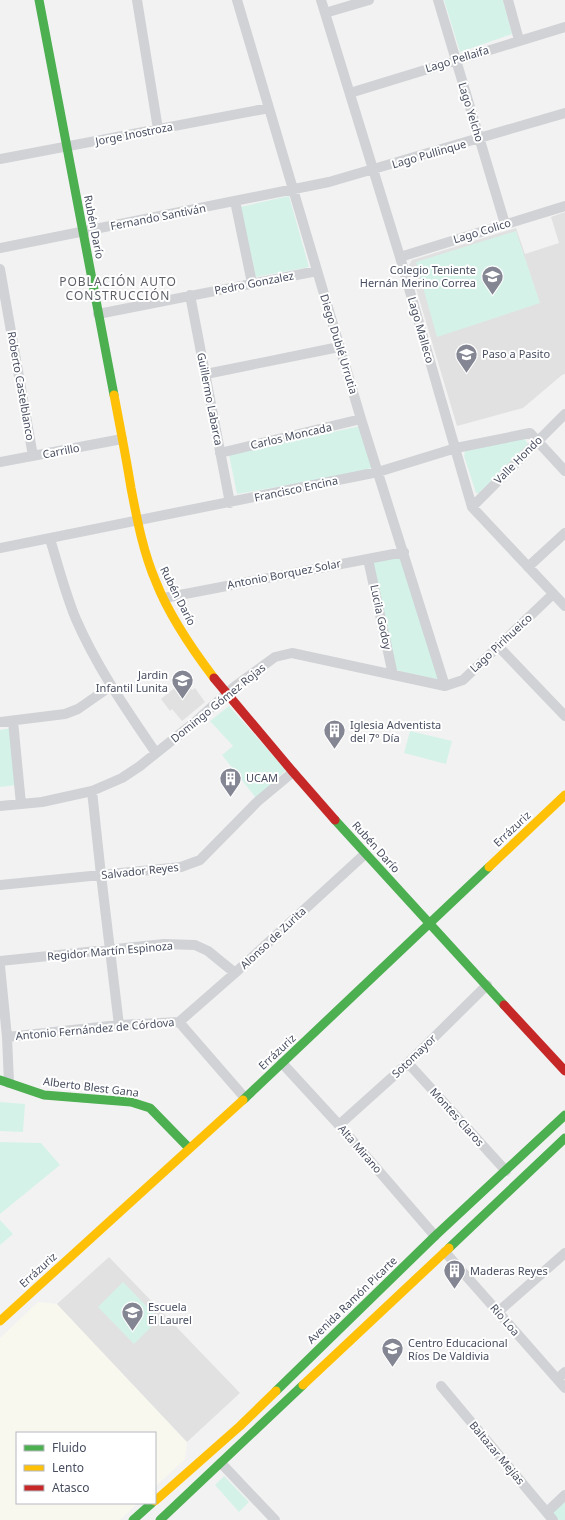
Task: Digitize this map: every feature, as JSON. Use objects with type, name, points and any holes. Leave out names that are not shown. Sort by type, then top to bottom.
[{"type":"main road","name":"Rubén Darío","points":[[39,0],[138,521],[147,558],[164,598],[178,625],[199,658],[226,694],[365,854],[565,1071]]},
{"type":"main road","name":"Errázuriz","points":[[0,1321],[245,1098],[565,795]]},
{"type":"main road","name":"Alberto Blest Gana","points":[[5,1082],[44,1095],[131,1102],[150,1108],[189,1148]]},
{"type":"main road","name":"Avenida Ramón Picarte","points":[[156,1500],[240,1426],[435,1236],[565,1115]]},
{"type":"main road","points":[[160,1520],[565,1138]]},
{"type":"main road","points":[[134,1520],[151,1504]]},
{"type":"street","points":[[137,0],[158,129]]},
{"type":"street","name":"Diego Dublé Urrutia","points":[[237,0],[361,419],[445,686]]},
{"type":"street","name":"Lago Malleco","points":[[321,0],[400,257],[472,507],[565,606]]},
{"type":"street","points":[[325,13],[369,0]]},
{"type":"street","name":"Lago Yelcho","points":[[438,0],[505,224]]},
{"type":"street","points":[[508,0],[519,40]]},
{"type":"street","name":"Lago Pellaifa","points":[[350,93],[565,27]]},
{"type":"street","name":"Jorge Inostroza","points":[[0,159],[269,108]]},
{"type":"street","name":"Lago Pullinque","points":[[293,190],[373,170],[565,114]]},
{"type":"street","name":"Fernando Santiván","points":[[0,248],[293,190]]},
{"type":"street","points":[[235,201],[252,283]]},
{"type":"street","name":"Lago Colico","points":[[400,257],[565,206]]},
{"type":"street","name":"Roberto Castelblanco","points":[[0,269],[33,456]]},
{"type":"street","name":"Pedro Gonzalez","points":[[98,314],[317,271]]},
{"type":"street","name":"Guillermo Labarca","points":[[190,295],[230,503]]},
{"type":"street","points":[[206,374],[340,347]]},
{"type":"street","name":"Valle Hondo","points":[[472,507],[565,414]]},
{"type":"street","name":"Carlos Moncada","points":[[220,453],[361,419]]},
{"type":"street","name":"Francisco Encina","points":[[0,548],[230,503],[378,472],[456,448],[530,433],[537,441]]},
{"type":"street","name":"Carrillo","points":[[0,462],[122,439]]},
{"type":"street","points":[[537,441],[565,471]]},
{"type":"street","points":[[528,567],[565,533]]},
{"type":"street","points":[[50,539],[75,616],[95,658],[111,686],[156,753]]},
{"type":"street","name":"Antonio Borquez Solar","points":[[164,598],[404,552]]},
{"type":"street","name":"Lucila Godoy","points":[[368,559],[393,675]]},
{"type":"street","name":"Lago Pirihueico","points":[[445,686],[463,680],[553,594]]},
{"type":"street","points":[[498,646],[565,716]]},
{"type":"street","name":"Domingo Gómez Rojas","points":[[0,806],[42,802],[92,791],[122,778],[156,753],[195,722],[226,694],[275,657],[292,653],[445,686]]},
{"type":"street","points":[[0,722],[65,714],[78,709],[111,686]]},
{"type":"street","points":[[13,721],[21,804]]},
{"type":"street","name":"Salvador Reyes","points":[[0,885],[181,867],[200,860],[257,802],[293,772]]},
{"type":"street","points":[[92,791],[119,1025]]},
{"type":"street","name":"Alonso de Zurita","points":[[179,1022],[365,854]]},
{"type":"street","name":"Regidor Martín Espinoza","points":[[0,961],[110,951],[164,944],[196,945],[208,951],[235,973]]},
{"type":"street","points":[[0,966],[7,1037],[5,1082]]},
{"type":"street","name":"Sotomayor","points":[[339,1125],[408,1063],[487,985]]},
{"type":"street","name":"Antonio Fernández de Córdova","points":[[7,1037],[119,1025],[179,1022],[245,1098]]},
{"type":"street","name":"Alta Mirano","points":[[282,1063],[339,1125],[435,1236]]},
{"type":"street","name":"Montes Claros","points":[[408,1063],[506,1171]]},
{"type":"street","name":"Río Loa","points":[[445,1252],[565,1388]]},
{"type":"street","points":[[498,1312],[565,1252]]},
{"type":"street","points":[[557,1379],[565,1372]]},
{"type":"street","name":"Baltazar Mejías","points":[[441,1386],[550,1516]]},
{"type":"street","points":[[221,1463],[275,1520]]},
{"type":"street","points":[[550,1516],[565,1495]]},
{"type":"shaded area","name":"Colegio Teniente Hernán Merino Correa","points":[[565,212],[565,374],[523,408],[457,426],[409,265],[412,260],[516,228],[525,254],[559,243],[551,217]]},
{"type":"shaded area","name":"Jardin Infantil Lunita","points":[[184,680],[192,690],[195,688],[205,702],[182,721],[172,709],[170,711],[161,699]]},
{"type":"shaded area","name":"Escuela El Laurel","points":[[109,1257],[240,1393],[187,1442],[57,1304]]},
{"type":"shaded area","points":[[38,1302],[57,1304],[187,1442],[185,1459],[156,1486],[156,1432],[16,1432],[16,1504],[137,1504],[120,1520],[0,1520],[0,1338]]},
{"type":"green space","points":[[444,0],[503,0],[512,34],[460,52]]},
{"type":"green space","points":[[289,196],[309,267],[256,277],[240,207]]},
{"type":"green space","points":[[516,231],[540,303],[437,337],[416,262]]},
{"type":"green space","points":[[360,426],[372,468],[329,478],[237,494],[229,455]]},
{"type":"green space","points":[[524,438],[528,444],[479,493],[476,493],[464,456],[465,451]]},
{"type":"green space","points":[[402,556],[440,680],[395,670],[370,563]]},
{"type":"green space","points":[[229,706],[286,770],[256,798],[222,755],[233,746],[210,721]]},
{"type":"green space","points":[[11,728],[17,785],[0,787],[0,730]]},
{"type":"green space","points":[[410,731],[452,741],[446,764],[404,753]]},
{"type":"green space","points":[[0,1102],[25,1104],[23,1132],[0,1131]]},
{"type":"green space","points":[[0,1142],[41,1143],[60,1165],[0,1214]]},
{"type":"green space","points":[[0,1220],[13,1234],[0,1245]]},
{"type":"green space","points":[[123,1282],[159,1319],[134,1344],[98,1307]]},
{"type":"green space","points":[[224,1476],[249,1502],[239,1512],[215,1485]]},
{"type":"green space","points":[[565,1500],[565,1520],[558,1520],[551,1512]]},
{"type":"traffic: fast","points":[[39,0],[114,395]]},
{"type":"traffic: fast","points":[[335,820],[504,1005]]},
{"type":"traffic: fast","points":[[243,1100],[489,867]]},
{"type":"traffic: fast","points":[[0,1080],[44,1095],[131,1102],[150,1108],[189,1148]]},
{"type":"traffic: fast","points":[[276,1391],[435,1236],[565,1115]]},
{"type":"traffic: fast","points":[[449,1248],[565,1138]]},
{"type":"traffic: fast","points":[[160,1520],[303,1385]]},
{"type":"traffic: fast","points":[[133,1520],[151,1504]]},
{"type":"traffic: slow","points":[[114,395],[138,523],[151,571],[174,619],[189,644],[214,678]]},
{"type":"traffic: slow","points":[[489,867],[565,795]]},
{"type":"traffic: slow","points":[[0,1321],[243,1100]]},
{"type":"traffic: slow","points":[[303,1385],[449,1248]]},
{"type":"traffic: slow","points":[[156,1500],[240,1426],[276,1391]]},
{"type":"traffic: jam","points":[[214,678],[335,820]]},
{"type":"traffic: jam","points":[[504,1005],[565,1071]]},
{"type":"place","name":"Colegio Teniente Hernán Merino Correa","points":[[492,296]]},
{"type":"place","name":"Paso a Pasito","points":[[466,374]]},
{"type":"place","name":"Jardin Infantil Lunita","points":[[183,700]]},
{"type":"place","name":"Iglesia Adventista del 7° Día","points":[[335,750]]},
{"type":"place","name":"UCAM","points":[[230,798]]},
{"type":"place","name":"Maderas Reyes","points":[[454,1290]]},
{"type":"place","name":"Escuela El Laurel","points":[[133,1332]]},
{"type":"place","name":"Centro Educacional Ríos De Valdivia","points":[[393,1368]]},
{"type":"district","name":"POBLACIÓN AUTO CONSTRUCCIÓN","points":[[118,289]]}]
